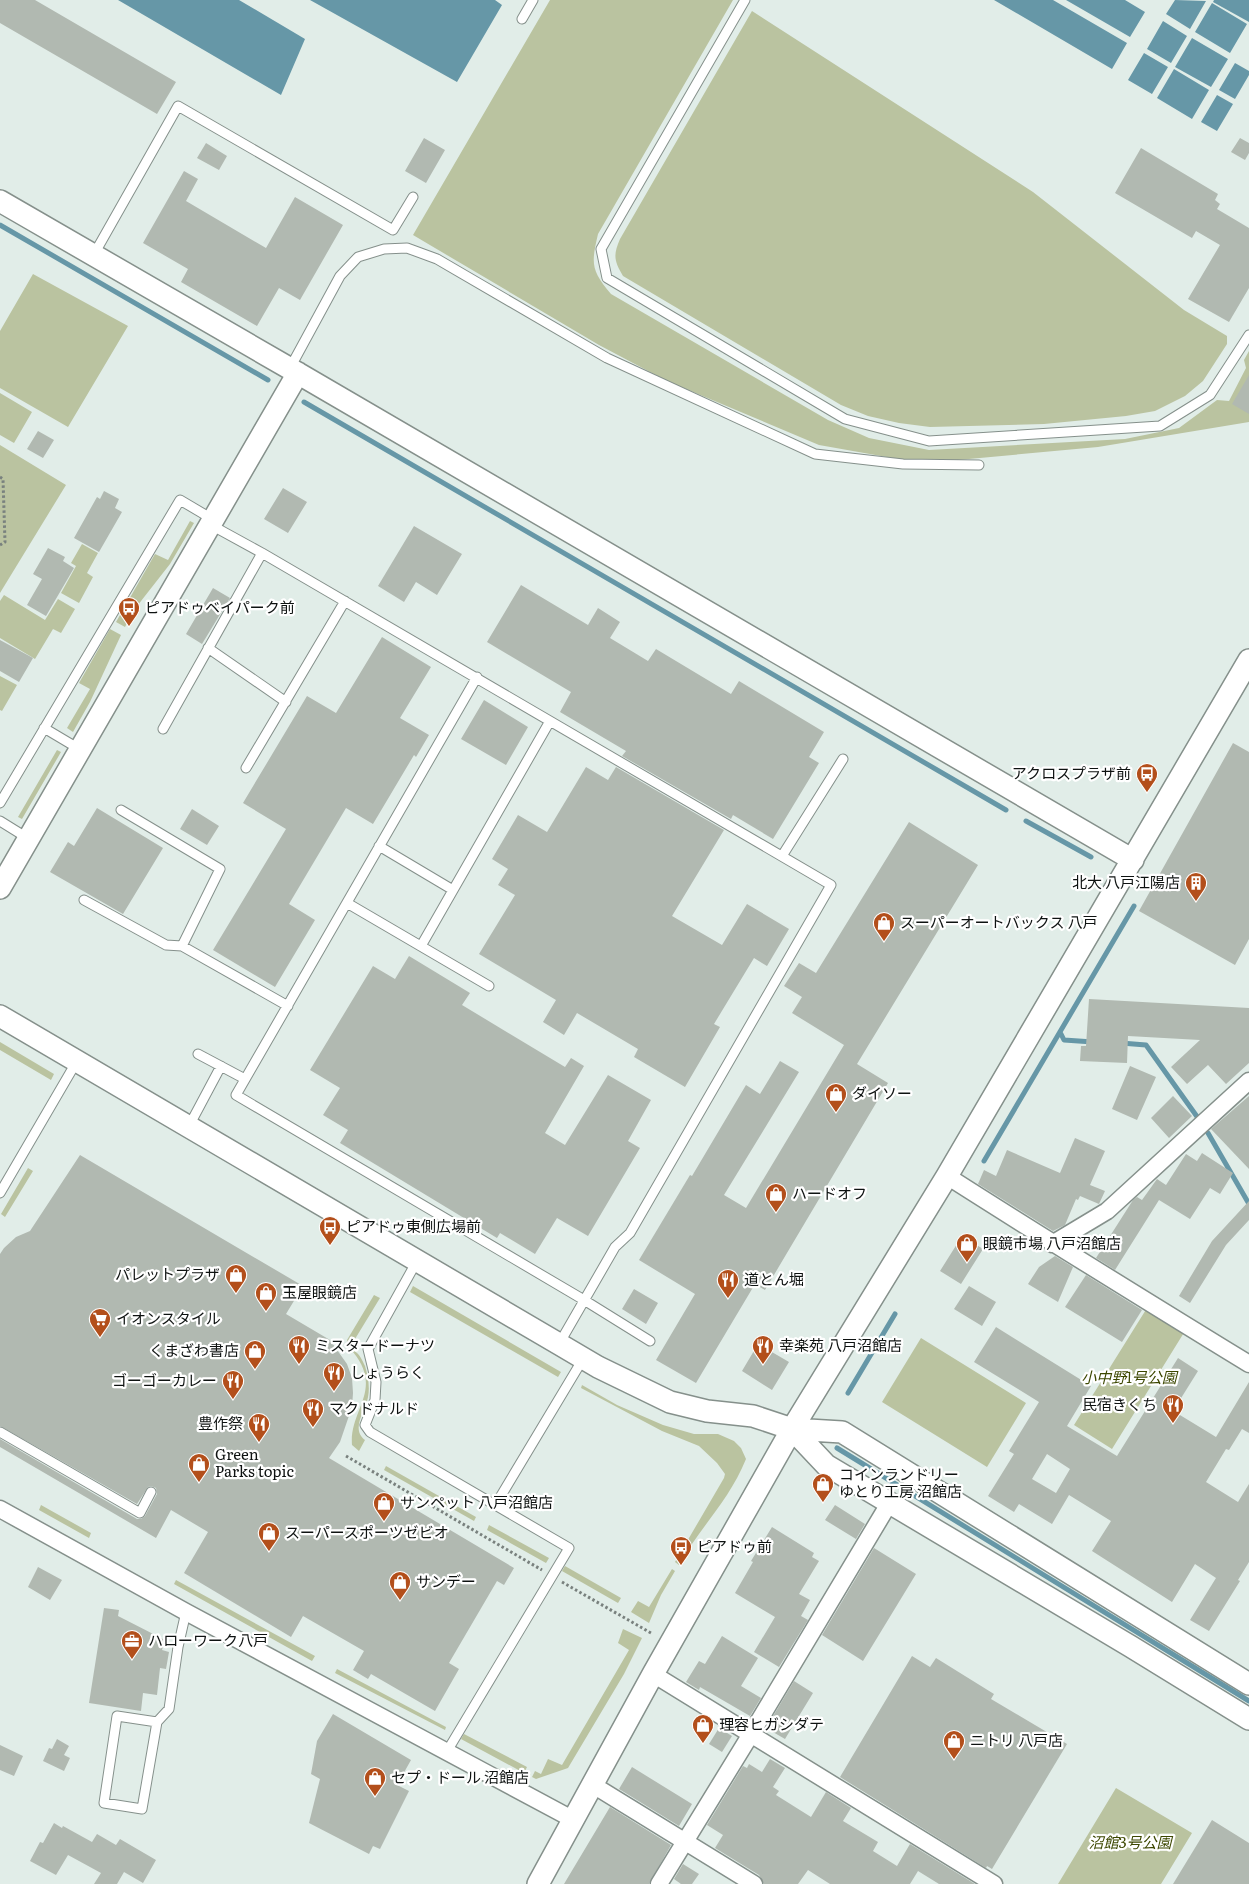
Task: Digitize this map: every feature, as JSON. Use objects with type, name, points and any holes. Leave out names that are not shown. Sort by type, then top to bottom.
[{"type":"street","points":[[0,202],[294,370],[1134,860]]},
{"type":"street","points":[[0,888],[213,523],[294,370]]},
{"type":"street","points":[[538,1884],[653,1674],[792,1429],[947,1176],[1134,860],[1249,660]]},
{"type":"street","points":[[0,1016],[583,1358],[670,1402],[707,1411],[753,1416],[792,1429],[842,1432],[1249,1684]]},
{"type":"street","points":[[1052,1244],[1107,1211],[1249,1081]]},
{"type":"street","points":[[947,1176],[1052,1244],[1137,1294],[1249,1364]]},
{"type":"street","points":[[792,1429],[826,1465],[1249,1719]]},
{"type":"street","points":[[659,1884],[890,1502]]},
{"type":"street","points":[[0,1509],[446,1753],[574,1820]]},
{"type":"street","points":[[653,1674],[994,1884]]},
{"type":"street","points":[[593,1785],[754,1884]]},
{"type":"lane","points":[[522,19],[533,0]]},
{"type":"lane","points":[[745,0],[601,249],[607,278],[844,419],[929,441],[1160,426],[1210,395],[1249,335]]},
{"type":"lane","points":[[93,256],[178,106],[393,230],[413,197]]},
{"type":"lane","points":[[294,370],[340,276],[358,258],[384,249],[407,248],[437,259],[607,358],[815,454],[903,464],[979,465]]},
{"type":"lane","points":[[0,803],[180,500],[262,553],[831,885],[630,1233],[615,1247],[559,1344]]},
{"type":"lane","points":[[163,729],[262,553]]},
{"type":"lane","points":[[246,768],[345,602]]},
{"type":"lane","points":[[208,648],[286,702]]},
{"type":"lane","points":[[477,677],[236,1095],[584,1300],[650,1341]]},
{"type":"lane","points":[[421,946],[550,721]]},
{"type":"lane","points":[[44,728],[81,750]]},
{"type":"lane","points":[[782,856],[843,759]]},
{"type":"lane","points":[[121,810],[220,869],[182,946]]},
{"type":"lane","points":[[0,821],[29,839]]},
{"type":"lane","points":[[379,846],[453,890]]},
{"type":"lane","points":[[84,900],[166,945],[182,946],[288,1006]]},
{"type":"lane","points":[[347,903],[489,986]]},
{"type":"lane","points":[[198,1054],[245,1079]]},
{"type":"lane","points":[[0,1193],[78,1061]]},
{"type":"lane","points":[[188,1126],[221,1066]]},
{"type":"lane","points":[[417,1261],[368,1349],[376,1382],[375,1400],[365,1425],[370,1432],[569,1548],[446,1753]]},
{"type":"lane","points":[[496,1504],[583,1358]]},
{"type":"lane","points":[[0,1432],[140,1514],[152,1492]]},
{"type":"lane","points":[[157,1722],[117,1716],[104,1803],[142,1809],[157,1722],[169,1709],[178,1647],[186,1612]]},
{"type":"path","points":[[0,477],[3,479],[5,542],[0,545]]},
{"type":"path","points":[[346,1456],[651,1632]]},
{"type":"green space","points":[[550,0],[733,0],[598,234],[594,253],[594,266],[600,279],[611,294],[828,420],[869,438],[929,450],[1125,439],[1179,428],[1217,400],[1229,401],[1246,368],[1244,360],[1249,351],[1249,422],[1098,447],[958,460],[898,459],[819,445],[667,381],[599,345],[413,235]]},
{"type":"green space","points":[[752,11],[1033,192],[1184,310],[1227,336],[1227,344],[1203,381],[1185,396],[1155,411],[1126,416],[1044,424],[930,427],[899,423],[868,416],[841,405],[623,276],[616,258],[616,249],[620,239]]},
{"type":"green space","points":[[33,274],[128,326],[68,427],[0,388],[0,331]]},
{"type":"green space","points":[[0,393],[32,412],[14,443],[0,435]]},
{"type":"green space","points":[[0,445],[66,485],[0,593]]},
{"type":"green space","points":[[190,521],[194,523],[170,564],[134,610],[125,627],[116,622],[155,554],[168,560]]},
{"type":"green space","points":[[82,544],[98,553],[87,573],[93,577],[79,603],[61,593],[76,566],[71,563]]},
{"type":"green space","points":[[4,595],[45,620],[58,599],[75,609],[61,633],[53,629],[35,659],[0,638],[0,601]]},
{"type":"green space","points":[[110,629],[121,635],[90,702],[73,732],[67,728],[90,689],[79,683]]},
{"type":"green space","points":[[0,676],[17,685],[2,711],[0,710]]},
{"type":"green space","points":[[57,750],[61,752],[22,819],[18,817]]},
{"type":"green space","points":[[0,1042],[54,1074],[51,1080],[0,1050]]},
{"type":"green space","points":[[28,1168],[33,1171],[5,1217],[1,1214]]},
{"type":"green space","points":[[413,1286],[561,1372],[558,1377],[410,1292]]},
{"type":"green space","points":[[374,1295],[380,1298],[355,1339],[351,1344],[348,1344],[347,1340]]},
{"type":"green space","name":"小中野1号公園","points":[[1147,1308],[1185,1331],[1112,1449],[1074,1425]]},
{"type":"green space","points":[[921,1338],[1026,1403],[987,1467],[882,1402]]},
{"type":"green space","points":[[354,1351],[359,1355],[365,1366],[369,1385],[367,1402],[359,1425],[361,1436],[365,1440],[359,1451],[352,1445],[352,1433],[366,1389],[366,1378],[362,1365]]},
{"type":"green space","points":[[582,1385],[617,1405],[663,1425],[694,1434],[718,1434],[734,1441],[741,1448],[746,1459],[739,1474],[723,1501],[679,1565],[675,1562],[725,1474],[717,1463],[699,1446],[662,1431],[581,1388]]},
{"type":"green space","points":[[386,1466],[476,1517],[474,1521],[384,1470]]},
{"type":"green space","points":[[41,1505],[91,1533],[89,1538],[39,1510]]},
{"type":"green space","points":[[489,1525],[549,1558],[546,1563],[487,1530]]},
{"type":"green space","points":[[565,1566],[621,1598],[618,1603],[562,1571]]},
{"type":"green space","points":[[672,1569],[675,1571],[661,1595],[649,1623],[631,1612],[638,1601],[649,1607]]},
{"type":"green space","points":[[176,1580],[315,1656],[312,1661],[174,1584]]},
{"type":"green space","points":[[623,1629],[642,1638],[624,1674],[568,1768],[536,1779],[532,1777],[535,1771],[541,1774],[548,1759],[562,1765],[629,1650],[618,1643]]},
{"type":"green space","points":[[337,1669],[446,1727],[445,1730],[335,1673]]},
{"type":"green space","points":[[464,1734],[527,1767],[524,1773],[461,1739]]},
{"type":"green space","name":"沼館3号公園","points":[[1116,1788],[1192,1833],[1161,1884],[1058,1884]]},
{"type":"water","points":[[118,0],[239,0],[305,39],[281,95]]},
{"type":"water","points":[[310,0],[495,0],[502,5],[457,82]]},
{"type":"water","points":[[994,0],[1053,0],[1127,43],[1112,69]]},
{"type":"water","points":[[1066,0],[1125,0],[1145,12],[1130,37]]},
{"type":"water","points":[[1175,0],[1206,1],[1190,29],[1166,14]]},
{"type":"water","points":[[1214,0],[1249,0],[1249,22],[1213,2]]},
{"type":"water","points":[[1212,3],[1247,24],[1230,53],[1195,32]]},
{"type":"water","points":[[1163,21],[1187,36],[1171,63],[1147,49]]},
{"type":"water","points":[[1192,38],[1228,59],[1211,87],[1175,67]]},
{"type":"water","points":[[1144,53],[1168,67],[1152,94],[1128,80]]},
{"type":"water","points":[[1235,63],[1249,71],[1249,75],[1235,99],[1219,90]]},
{"type":"water","points":[[1174,69],[1209,90],[1192,119],[1157,98]]},
{"type":"water","points":[[1217,95],[1233,104],[1217,131],[1201,122]]},
{"type":"building","points":[[0,0],[35,0],[176,82],[157,114],[0,23]]},
{"type":"building","points":[[424,138],[445,150],[426,183],[405,171]]},
{"type":"building","points":[[1240,138],[1249,143],[1249,153],[1245,160],[1231,152]]},
{"type":"building","points":[[206,143],[227,156],[219,170],[197,158]]},
{"type":"building","points":[[1141,148],[1218,194],[1215,200],[1220,204],[1217,209],[1249,228],[1249,288],[1229,322],[1188,299],[1220,245],[1196,231],[1192,238],[1115,193]]},
{"type":"building","points":[[184,171],[198,179],[186,201],[266,248],[295,197],[343,225],[300,300],[279,288],[257,326],[181,282],[188,269],[143,243]]},
{"type":"building","points":[[1249,375],[1249,414],[1232,404]]},
{"type":"building","points":[[38,431],[54,440],[43,458],[27,449]]},
{"type":"building","points":[[283,488],[307,502],[288,533],[264,519]]},
{"type":"building","points":[[104,491],[119,499],[115,508],[122,512],[99,552],[74,538],[97,497],[100,499]]},
{"type":"building","points":[[414,526],[462,554],[437,595],[416,582],[404,602],[378,586]]},
{"type":"building","points":[[48,548],[65,557],[63,561],[74,568],[46,616],[27,605],[42,579],[33,574]]},
{"type":"building","points":[[521,585],[588,625],[598,608],[620,622],[610,638],[648,661],[656,649],[731,694],[739,681],[824,732],[809,757],[819,763],[773,839],[733,815],[731,819],[622,756],[626,751],[560,712],[571,692],[487,642]]},
{"type":"building","points":[[213,588],[230,598],[202,644],[186,634]]},
{"type":"building","points":[[382,637],[431,667],[400,718],[429,735],[416,757],[414,755],[373,824],[346,808],[289,904],[315,920],[275,987],[213,950],[286,829],[243,803],[307,696],[336,713]]},
{"type":"building","points":[[0,640],[33,658],[19,682],[0,671]]},
{"type":"building","points":[[484,700],[528,727],[506,765],[461,739]]},
{"type":"building","points":[[1233,743],[1249,752],[1249,939],[1235,965],[1139,911]]},
{"type":"building","points":[[586,767],[608,780],[616,767],[724,830],[672,916],[722,945],[747,904],[789,929],[767,966],[754,958],[714,1024],[720,1027],[685,1087],[634,1057],[638,1049],[577,1013],[564,1035],[543,1022],[556,1000],[479,954],[515,895],[498,885],[508,869],[492,859],[518,815],[547,832]]},
{"type":"building","points":[[97,808],[163,848],[123,914],[50,872],[68,842],[74,846]]},
{"type":"building","points":[[192,809],[219,826],[207,845],[180,829]]},
{"type":"building","points":[[909,822],[978,865],[857,1064],[888,1083],[765,1290],[755,1284],[696,1383],[656,1360],[695,1294],[639,1260],[746,1085],[760,1094],[780,1061],[799,1072],[724,1195],[746,1208],[844,1045],[792,1013],[802,997],[784,986],[799,963],[816,973]]},
{"type":"building","points":[[409,956],[470,993],[462,1005],[565,1067],[571,1058],[584,1066],[545,1133],[565,1145],[608,1075],[651,1100],[628,1141],[640,1148],[588,1236],[557,1218],[535,1254],[500,1233],[497,1238],[340,1143],[348,1130],[323,1115],[340,1088],[310,1070],[373,966],[395,979]]},
{"type":"building","points":[[1089,999],[1249,1008],[1249,1063],[1226,1084],[1208,1065],[1187,1084],[1171,1067],[1200,1040],[1128,1036],[1127,1063],[1080,1061],[1081,1046],[1086,1046]]},
{"type":"building","points":[[1130,1066],[1156,1077],[1137,1120],[1112,1109]]},
{"type":"building","points":[[1173,1096],[1192,1116],[1169,1138],[1151,1118]]},
{"type":"building","points":[[1249,1096],[1249,1169],[1211,1129]]},
{"type":"building","points":[[1075,1138],[1105,1151],[1090,1185],[1105,1191],[1099,1204],[1080,1196],[1078,1200],[1076,1199],[1065,1225],[1053,1231],[978,1184],[984,1170],[996,1176],[1007,1150],[1060,1173]]},
{"type":"building","points":[[1202,1153],[1233,1173],[1220,1194],[1210,1188],[1190,1219],[1159,1200],[1115,1270],[1096,1258],[1133,1200],[1137,1197],[1142,1200],[1157,1179],[1166,1185],[1186,1154],[1197,1161]]},
{"type":"building","points":[[80,1155],[303,1286],[286,1314],[330,1340],[347,1364],[352,1378],[352,1407],[340,1442],[329,1458],[514,1568],[504,1585],[497,1581],[449,1663],[459,1669],[435,1711],[371,1674],[368,1679],[353,1670],[364,1651],[303,1616],[291,1637],[184,1573],[208,1532],[171,1510],[156,1538],[0,1447],[0,1439],[137,1519],[145,1516],[157,1494],[156,1488],[148,1487],[137,1504],[0,1426],[0,1254],[16,1237],[30,1231]]},
{"type":"building","points":[[1249,1201],[1249,1220],[1226,1245],[1190,1303],[1179,1296],[1212,1241]]},
{"type":"building","points":[[962,1236],[983,1249],[961,1284],[940,1271]]},
{"type":"building","points":[[1055,1256],[1073,1267],[1058,1302],[1028,1284],[1039,1267]]},
{"type":"building","points":[[1086,1275],[1142,1310],[1122,1342],[1065,1307]]},
{"type":"building","points":[[969,1286],[996,1302],[982,1326],[954,1309]]},
{"type":"building","points":[[634,1289],[658,1303],[646,1324],[622,1309]]},
{"type":"building","points":[[996,1327],[1091,1386],[1067,1426],[1117,1456],[1178,1358],[1198,1371],[1178,1403],[1180,1404],[1175,1412],[1216,1437],[1249,1382],[1249,1433],[1242,1429],[1229,1450],[1226,1449],[1206,1482],[1238,1502],[1249,1484],[1249,1562],[1238,1580],[1240,1581],[1209,1631],[1190,1620],[1216,1578],[1195,1564],[1172,1602],[1092,1551],[1111,1521],[1069,1495],[1052,1524],[1019,1504],[1014,1512],[988,1496],[1014,1454],[1009,1451],[1039,1402],[974,1362]],"holes":[[[1047,1454],[1070,1469],[1056,1493],[1032,1479]]]},
{"type":"building","points":[[758,1344],[789,1362],[772,1390],[742,1371]]},
{"type":"building","points":[[835,1505],[865,1524],[856,1539],[825,1520]]},
{"type":"building","points":[[772,1527],[814,1553],[812,1557],[819,1561],[799,1594],[810,1600],[801,1616],[808,1620],[779,1667],[754,1652],[775,1617],[735,1593],[753,1562],[751,1561]]},
{"type":"building","points":[[874,1548],[916,1574],[863,1661],[822,1635]]},
{"type":"building","points":[[38,1567],[62,1580],[50,1600],[28,1587]]},
{"type":"building","name":"ハローワーク八戸","points":[[104,1608],[119,1610],[118,1616],[165,1640],[162,1650],[169,1652],[166,1669],[160,1668],[157,1695],[143,1693],[141,1711],[89,1703]]},
{"type":"building","points":[[722,1636],[758,1658],[741,1686],[761,1698],[750,1716],[700,1687],[699,1690],[686,1682],[699,1661],[705,1664]]},
{"type":"building","points":[[912,1656],[930,1667],[936,1658],[994,1694],[991,1699],[1067,1744],[992,1869],[987,1866],[986,1868],[840,1777]]},
{"type":"building","points":[[794,1681],[813,1693],[785,1739],[766,1728]]},
{"type":"building","points":[[333,1714],[411,1760],[397,1785],[409,1791],[380,1849],[373,1846],[369,1854],[309,1823],[320,1779],[311,1774],[317,1741]]},
{"type":"building","points":[[719,1728],[732,1736],[722,1752],[709,1744]]},
{"type":"building","points":[[57,1739],[69,1746],[64,1755],[70,1758],[64,1771],[43,1761],[49,1748],[52,1749]]},
{"type":"building","points":[[0,1745],[23,1756],[14,1776],[0,1770]]},
{"type":"building","points":[[770,1759],[785,1768],[773,1787],[779,1791],[776,1795],[811,1817],[826,1792],[851,1808],[843,1821],[878,1842],[873,1851],[897,1866],[910,1844],[975,1884],[939,1884],[918,1871],[910,1884],[830,1884],[808,1870],[798,1884],[764,1884],[759,1875],[715,1848],[723,1835],[707,1825],[743,1766],[747,1768],[749,1764],[762,1772]]},
{"type":"building","points":[[632,1767],[692,1804],[679,1826],[619,1789]]},
{"type":"building","points":[[610,1807],[671,1845],[649,1884],[564,1884]]},
{"type":"building","points":[[1212,1820],[1249,1843],[1249,1884],[1173,1884]]},
{"type":"building","points":[[54,1823],[92,1842],[97,1834],[116,1845],[120,1839],[156,1860],[143,1883],[124,1872],[117,1884],[94,1884],[101,1873],[68,1855],[56,1875],[30,1861],[40,1842],[43,1843]]},
{"type":"building","points":[[683,1864],[699,1874],[692,1884],[681,1884],[674,1879]]},
{"type":"waterway","points":[[0,225],[268,380]]},
{"type":"waterway","points":[[304,402],[1006,810]]},
{"type":"waterway","points":[[1026,821],[1091,857]]},
{"type":"waterway","points":[[984,1161],[1134,906]]},
{"type":"waterway","points":[[1060,1032],[1064,1040],[1093,1042]]},
{"type":"waterway","points":[[1121,1043],[1146,1045],[1198,1118]]},
{"type":"waterway","points":[[1208,1133],[1249,1204]]},
{"type":"waterway","points":[[848,1393],[895,1314]]},
{"type":"waterway","points":[[837,1448],[1249,1701]]},
{"type":"place","name":"ピアドゥベイパーク前","points":[[129,627]]},
{"type":"place","name":"アクロスプラザ前","points":[[1147,793]]},
{"type":"place","name":"北大 八戸江陽店","points":[[1196,902]]},
{"type":"place","name":"スーパーオートバックス 八戸","points":[[884,942]]},
{"type":"place","name":"ダイソー","points":[[836,1113]]},
{"type":"place","name":"ハードオフ","points":[[776,1213]]},
{"type":"place","name":"ピアドゥ東側広場前","points":[[330,1246]]},
{"type":"place","name":"眼鏡市場 八戸沼館店","points":[[967,1263]]},
{"type":"place","name":"パレットプラザ","points":[[236,1294]]},
{"type":"place","name":"道とん堀","points":[[728,1299]]},
{"type":"place","name":"玉屋眼鏡店","points":[[266,1312]]},
{"type":"place","name":"イオンスタイル","points":[[100,1338]]},
{"type":"place","name":"ミスタードーナツ","points":[[299,1365]]},
{"type":"place","name":"幸楽苑 八戸沼館店","points":[[763,1365]]},
{"type":"place","name":"くまざわ書店","points":[[255,1370]]},
{"type":"place","name":"しょうらく","points":[[334,1392]]},
{"type":"place","name":"ゴーゴーカレー","points":[[233,1400]]},
{"type":"place","name":"民宿きくち","points":[[1173,1424]]},
{"type":"place","name":"マクドナルド","points":[[313,1428]]},
{"type":"place","name":"豊作祭","points":[[259,1443]]},
{"type":"place","name":"Green Parks topic","points":[[199,1483]]},
{"type":"place","name":"コインランドリー ゆとり工房 沼館店","points":[[823,1503]]},
{"type":"place","name":"サンペット 八戸沼館店","points":[[384,1522]]},
{"type":"place","name":"スーパースポーツゼビオ","points":[[269,1552]]},
{"type":"place","name":"ピアドゥ前","points":[[681,1566]]},
{"type":"place","name":"サンデー","points":[[400,1601]]},
{"type":"place","name":"ハローワーク八戸","points":[[132,1660]]},
{"type":"place","name":"理容ヒガシダテ","points":[[703,1744]]},
{"type":"place","name":"ニトリ 八戸店","points":[[954,1760]]},
{"type":"place","name":"セプ・ドール 沼館店","points":[[375,1797]]}]
